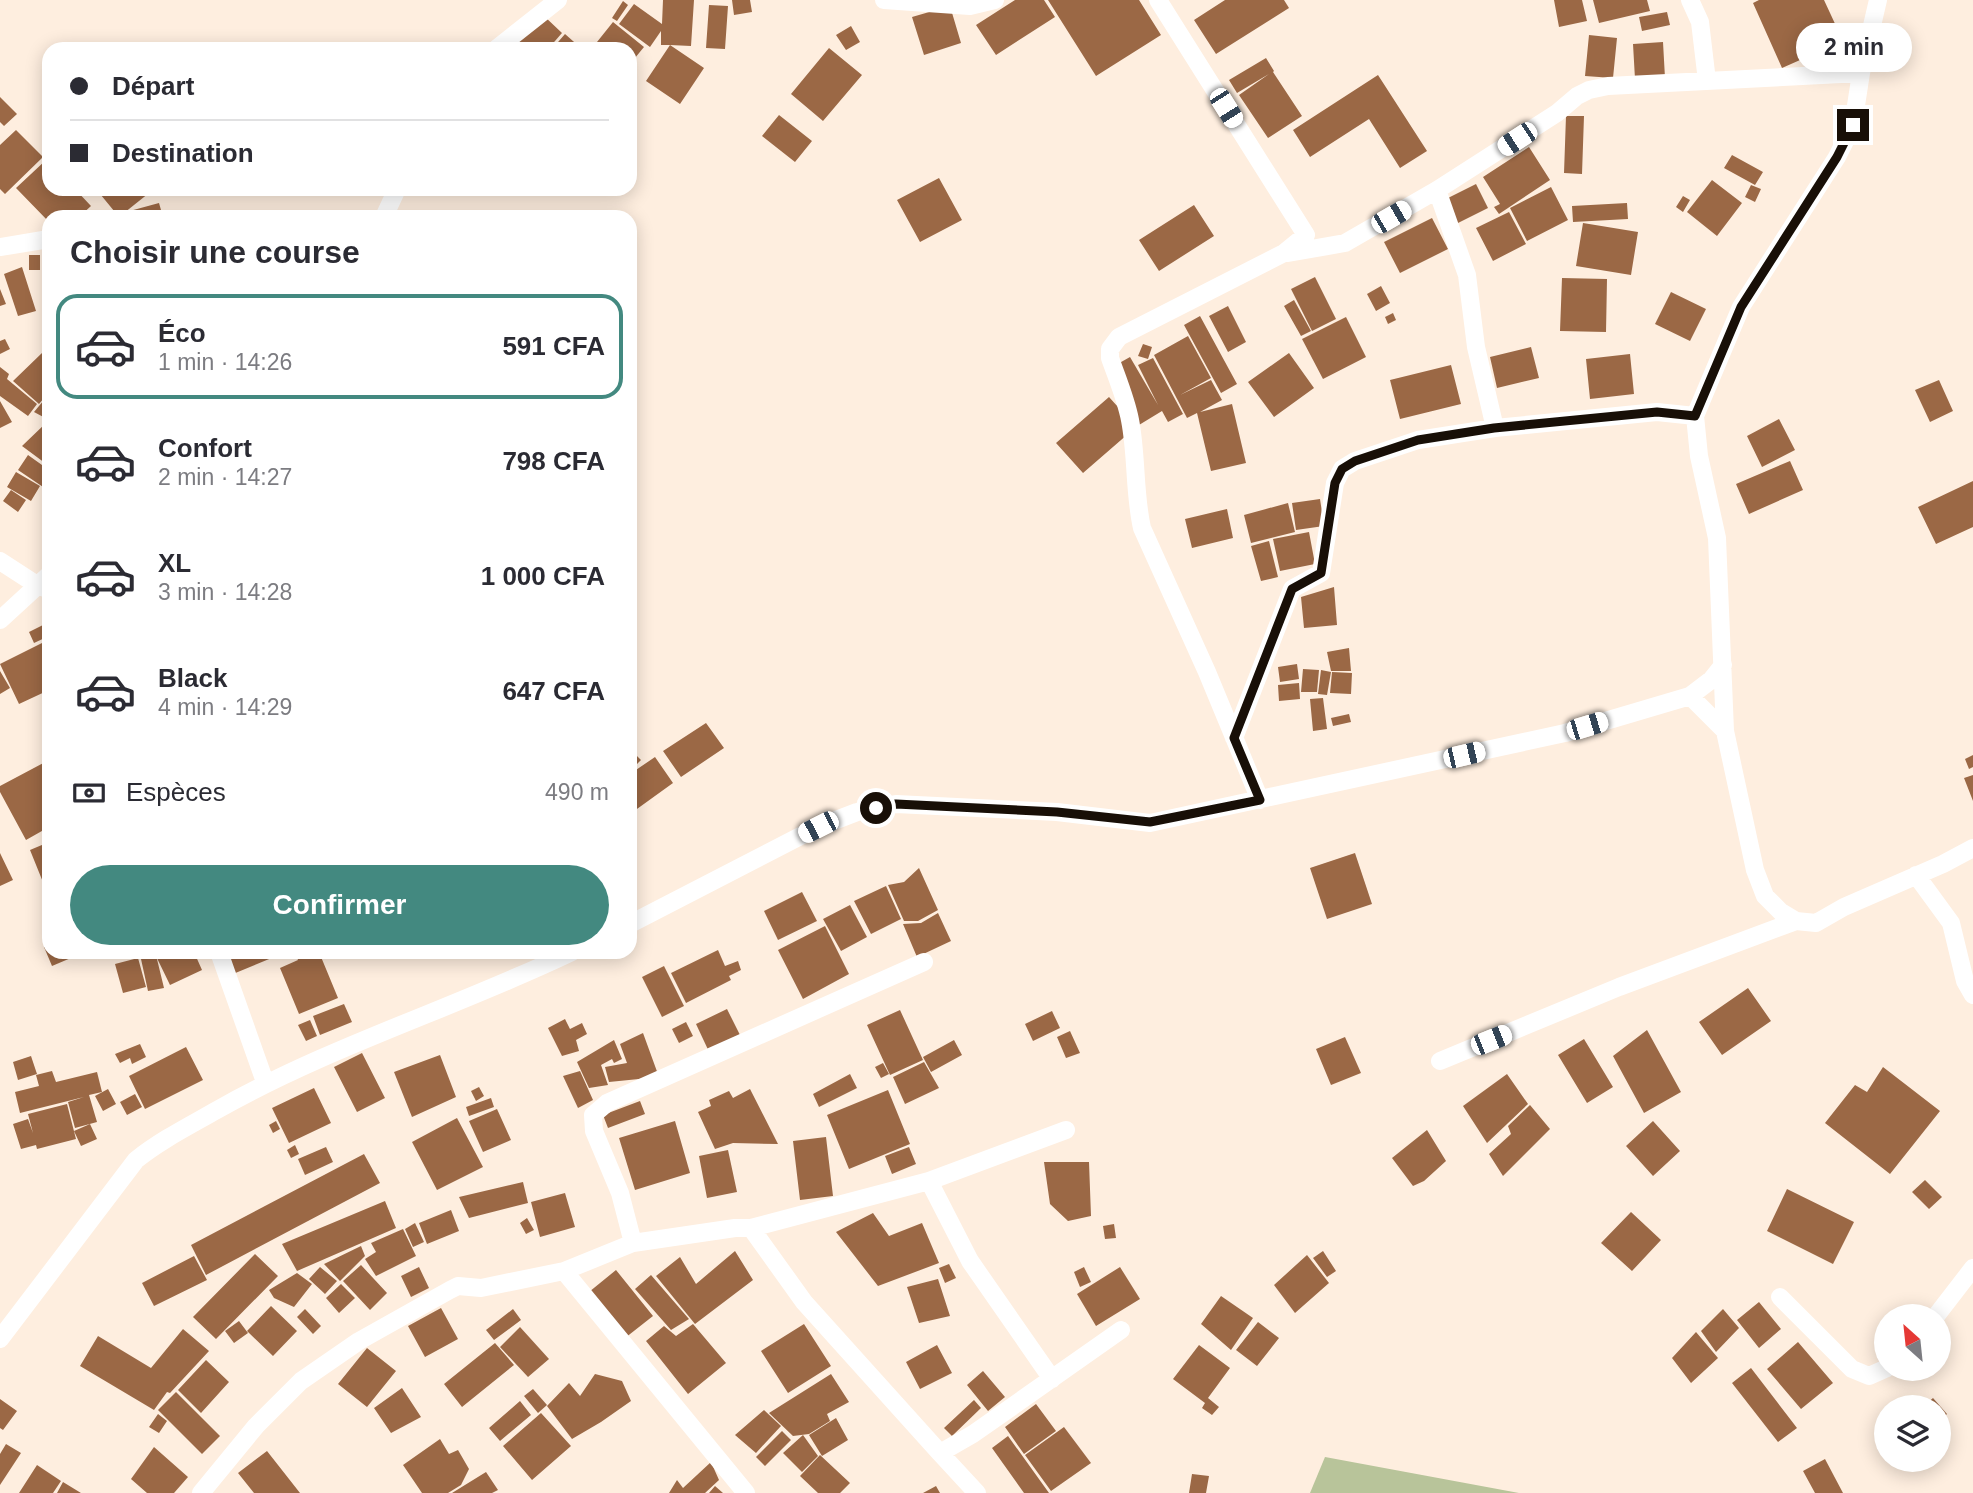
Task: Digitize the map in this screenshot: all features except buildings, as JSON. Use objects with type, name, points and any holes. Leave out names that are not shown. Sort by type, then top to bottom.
[{"type":"street","points":[[884,0],[970,6],[995,0]]},
{"type":"street","points":[[1158,0],[1306,235],[1284,253],[1119,337],[1110,349],[1110,358],[1130,419],[1138,513],[1142,528],[1260,800]]},
{"type":"street","points":[[1690,0],[1700,22],[1707,81]]},
{"type":"street","points":[[1878,0],[1861,74],[1853,125],[1837,157],[1741,307],[1695,416],[1699,456],[1717,538],[1724,731],[1755,870],[1765,896],[1781,912],[1796,921],[1816,923],[1844,907],[1973,848]]},
{"type":"street","points":[[504,42],[551,2]]},
{"type":"street","points":[[1284,253],[1345,243],[1437,190],[1589,90],[1608,86],[1861,74]]},
{"type":"street","points":[[1437,190],[1467,275],[1476,347],[1494,428]]},
{"type":"street","points":[[0,247],[42,240]]},
{"type":"street","points":[[1234,738],[1292,589],[1321,573],[1335,483],[1342,469],[1355,461],[1418,440],[1494,428],[1657,412],[1695,416]]},
{"type":"street","points":[[0,561],[42,582]]},
{"type":"street","points":[[0,620],[42,585]]},
{"type":"street","points":[[637,920],[818,827],[857,811],[896,804],[1057,812],[1150,822],[1565,733],[1690,696],[1711,680],[1723,665]]},
{"type":"street","points":[[1690,696],[1724,731]]},
{"type":"street","points":[[1916,876],[1951,923],[1965,981],[1973,995]]},
{"type":"street","points":[[1440,1061],[1619,987],[1796,921]]},
{"type":"street","points":[[221,959],[265,1082]]},
{"type":"street","points":[[0,1339],[136,1160],[153,1146],[265,1082],[555,959]]},
{"type":"street","points":[[633,1243],[620,1194],[594,1131],[593,1115],[596,1110],[607,1102],[924,962]]},
{"type":"street","points":[[201,1493],[256,1426],[301,1381],[359,1341],[458,1286],[481,1288],[564,1271],[633,1243],[751,1228],[929,1181],[1066,1130]]},
{"type":"street","points":[[929,1181],[970,1261],[1052,1379]]},
{"type":"street","points":[[751,1228],[803,1302],[977,1493]]},
{"type":"street","points":[[1945,1304],[1973,1268]]},
{"type":"street","points":[[564,1271],[746,1493]]},
{"type":"street","points":[[1780,1297],[1852,1369],[1869,1376],[1874,1374]]},
{"type":"street","points":[[940,1453],[973,1434],[1121,1330]]},
{"type":"green space","points":[[1325,1457],[1519,1493],[1310,1493]]},
{"type":"route","points":[[876,808],[896,804],[1057,812],[1150,822],[1260,800],[1234,738],[1292,589],[1321,573],[1335,483],[1342,469],[1355,461],[1418,440],[1494,428],[1657,412],[1695,416],[1741,307],[1837,157],[1853,125]]}]
